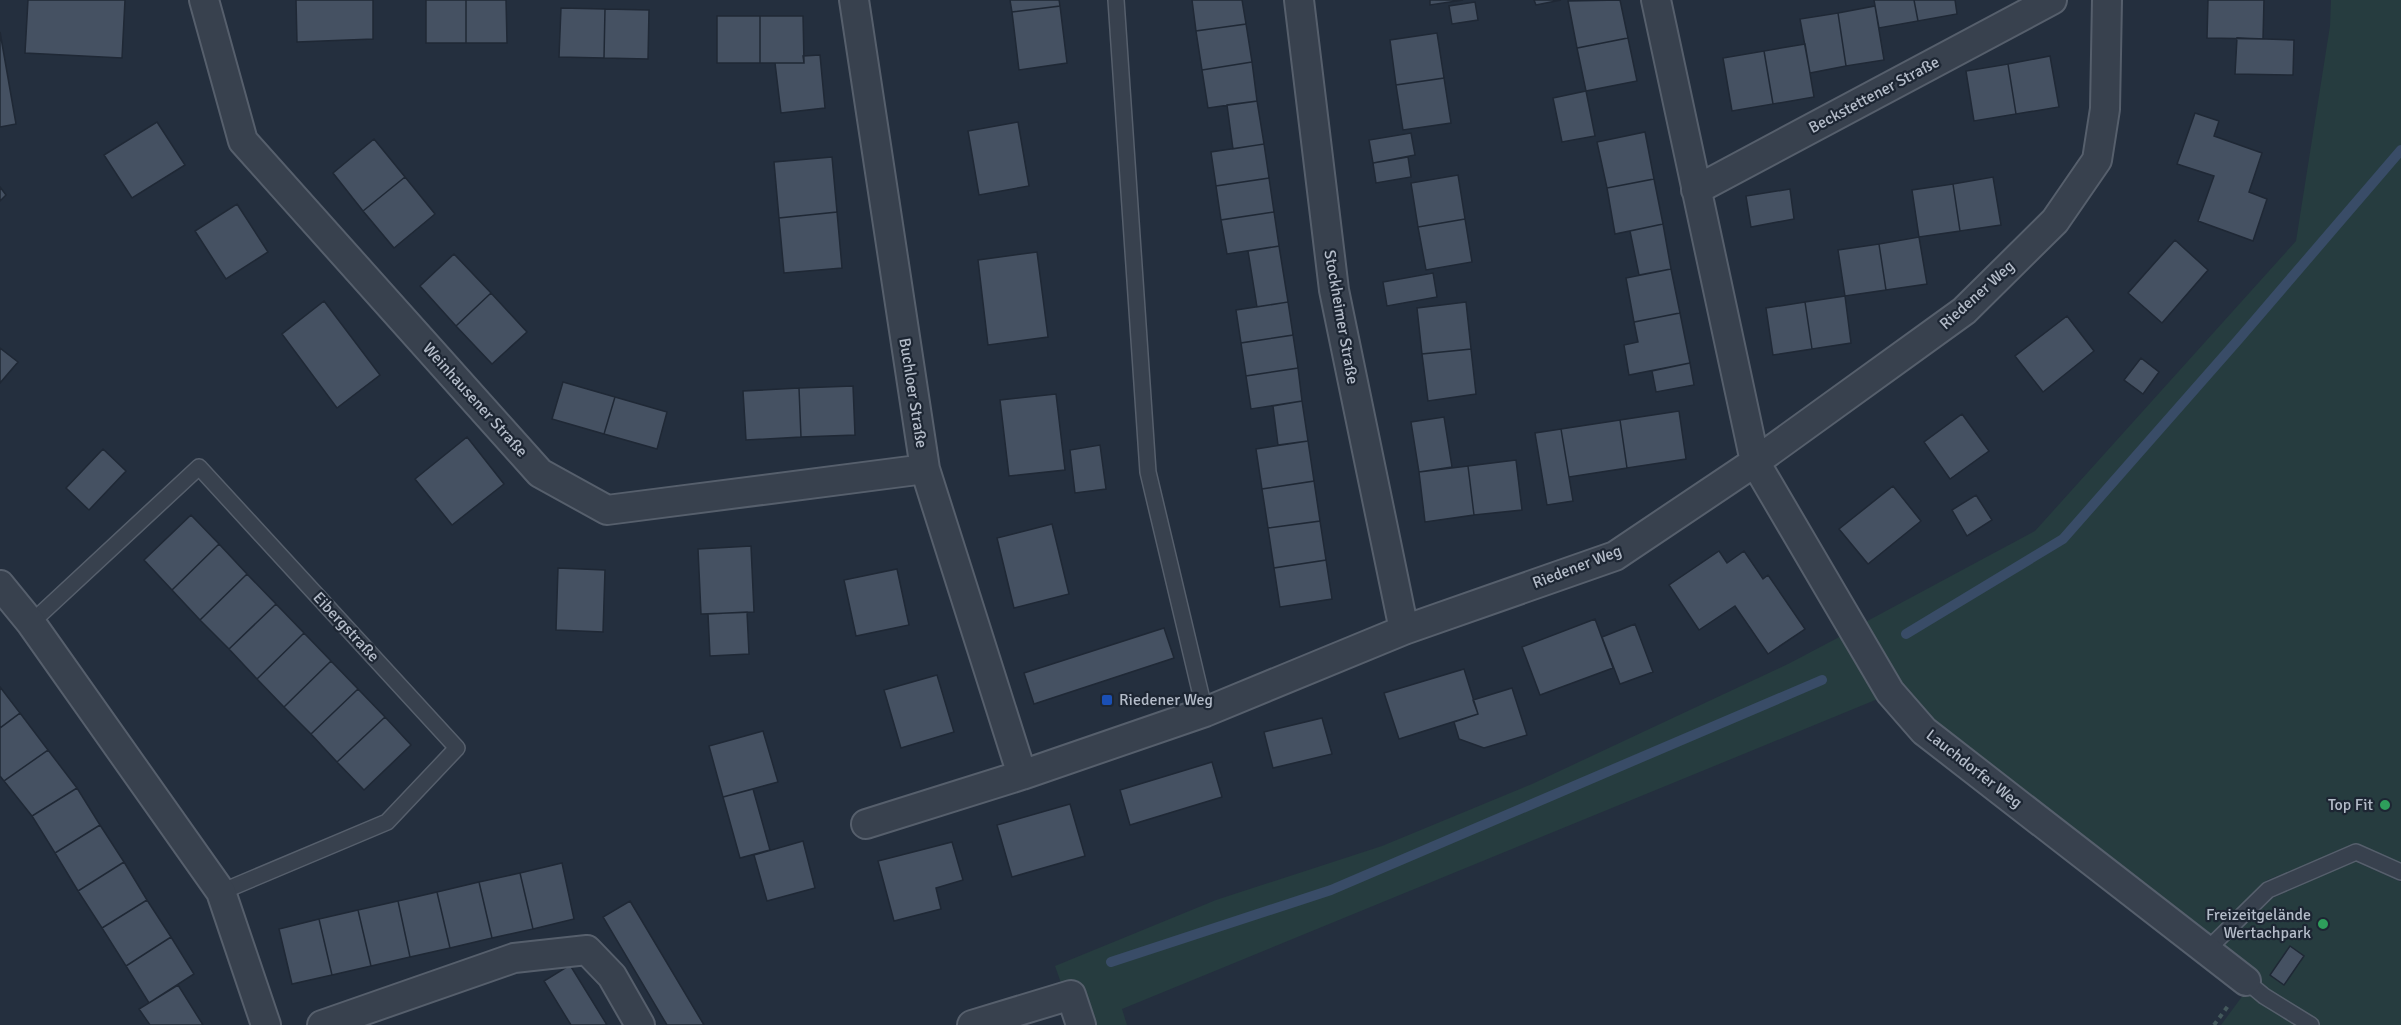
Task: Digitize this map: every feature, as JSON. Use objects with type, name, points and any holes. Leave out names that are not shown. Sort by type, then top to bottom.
[{"type":"street","name":"Weinhausener Straße","points":[[204,0],[243,141],[540,473],[607,510],[925,469]]},
{"type":"street","name":"Buchloer Straße","points":[[854,0],[925,469],[1022,776]]},
{"type":"street","name":"Stockheimer Straße","points":[[1299,0],[1334,290],[1404,630]]},
{"type":"street","points":[[1656,0],[1755,462]]},
{"type":"street","name":"Beckstettener Straße","points":[[1696,190],[2052,0]]},
{"type":"street","name":"Riedener Weg","points":[[866,824],[1022,776],[1204,712],[1404,630],[1615,556],[1755,462],[1964,311],[2055,221],[2097,160],[2105,109],[2107,0]]},
{"type":"street","name":"Lauchdorfer Weg","points":[[1755,462],[1890,693],[1924,731],[2246,981]]},
{"type":"street","points":[[0,585],[31,623],[220,892],[266,1025]]},
{"type":"street","points":[[322,1025],[514,958],[587,950],[612,976],[640,1025]]},
{"type":"street","points":[[972,1025],[1071,995],[1081,1025]]},
{"type":"lane","points":[[1116,0],[1148,472],[1204,712]]},
{"type":"lane","name":"Eibergstraße","points":[[31,623],[199,467],[457,748],[387,822],[220,892]]},
{"type":"lane","points":[[2207,950],[2268,890],[2356,852],[2401,872]]},
{"type":"lane","points":[[2246,981],[2264,996],[2311,1025]]},
{"type":"green space","points":[[2331,0],[2401,0],[2401,867],[2356,845],[2267,880],[2206,940],[1929,726],[1858,626],[2035,531],[2296,241],[2330,26]]},
{"type":"green space","points":[[1845,634],[1885,696],[1122,1009],[1127,1025],[1090,1025],[1077,980],[1061,983],[1055,966],[1216,900],[1382,846],[1532,784],[1790,663]]},
{"type":"green space","name":"Freizeitgelände Wertachpark","points":[[2354,861],[2401,882],[2401,1025],[2221,1025],[2255,979],[2218,950],[2273,898]]},
{"type":"building","points":[[28,0],[125,0],[122,58],[25,53]]},
{"type":"building","points":[[296,0],[373,0],[373,39],[297,42]]},
{"type":"building","points":[[426,0],[466,0],[466,43],[426,43]]},
{"type":"building","points":[[466,0],[506,0],[507,43],[466,43]]},
{"type":"building","points":[[1010,0],[1059,0],[1060,6],[1012,12]]},
{"type":"building","points":[[1192,0],[1242,0],[1246,24],[1196,31]]},
{"type":"building","points":[[1430,0],[1463,0],[1430,5]]},
{"type":"building","points":[[1534,0],[1561,0],[1536,5]]},
{"type":"building","points":[[1620,0],[1628,38],[1577,48],[1568,1]]},
{"type":"building","points":[[1874,0],[1914,0],[1918,21],[1879,28]]},
{"type":"building","points":[[1914,0],[1955,0],[1957,14],[1918,21]]},
{"type":"building","points":[[2208,0],[2264,0],[2263,39],[2207,38]]},
{"type":"building","points":[[1475,2],[1478,20],[1452,24],[1449,6]]},
{"type":"building","points":[[1060,6],[1067,63],[1019,70],[1012,12]]},
{"type":"building","points":[[1875,6],[1884,60],[1846,66],[1838,13]]},
{"type":"building","points":[[561,8],[605,9],[604,58],[559,57]]},
{"type":"building","points":[[605,9],[649,10],[648,59],[604,58]]},
{"type":"building","points":[[1838,13],[1846,66],[1810,73],[1800,19]]},
{"type":"building","points":[[717,16],[760,16],[760,63],[717,63]]},
{"type":"building","points":[[760,16],[803,16],[804,63],[760,63]]},
{"type":"building","points":[[1246,24],[1252,62],[1202,70],[1196,31]]},
{"type":"building","points":[[0,32],[16,124],[0,127]]},
{"type":"building","points":[[1437,33],[1444,78],[1396,85],[1390,40]]},
{"type":"building","points":[[1628,38],[1637,81],[1586,91],[1577,48]]},
{"type":"building","points":[[2237,38],[2294,40],[2293,75],[2235,74]]},
{"type":"building","points":[[1805,44],[1814,97],[1773,104],[1764,51]]},
{"type":"building","points":[[1764,51],[1773,104],[1732,111],[1723,58]]},
{"type":"building","points":[[820,55],[825,108],[781,113],[775,63],[804,63],[803,56]]},
{"type":"building","points":[[2050,56],[2059,107],[2016,114],[2008,64]]},
{"type":"building","points":[[1252,62],[1257,101],[1208,108],[1202,70]]},
{"type":"building","points":[[2008,64],[2016,114],[1974,121],[1966,71]]},
{"type":"building","points":[[1444,78],[1451,123],[1403,130],[1396,85]]},
{"type":"building","points":[[1586,91],[1595,136],[1562,142],[1553,98]]},
{"type":"building","points":[[1257,101],[1264,144],[1233,149],[1227,105]]},
{"type":"building","points":[[2195,113],[2219,121],[2214,136],[2262,153],[2249,192],[2267,199],[2253,241],[2198,221],[2214,176],[2177,164]]},
{"type":"building","points":[[157,122],[185,165],[132,198],[104,155]]},
{"type":"building","points":[[1018,122],[1029,186],[979,195],[968,131]]},
{"type":"building","points":[[1645,132],[1654,179],[1607,188],[1597,142]]},
{"type":"building","points":[[1411,133],[1415,155],[1373,163],[1369,140]]},
{"type":"building","points":[[374,139],[405,177],[363,211],[333,173]]},
{"type":"building","points":[[1264,144],[1269,178],[1216,186],[1211,152]]},
{"type":"building","points":[[832,157],[837,212],[779,218],[774,162]]},
{"type":"building","points":[[1408,157],[1411,177],[1376,183],[1373,163]]},
{"type":"building","points":[[1458,175],[1465,219],[1418,227],[1411,183]]},
{"type":"building","points":[[405,177],[435,214],[394,248],[363,211]]},
{"type":"building","points":[[1993,177],[2001,225],[1960,231],[1953,184]]},
{"type":"building","points":[[1269,178],[1274,212],[1221,220],[1216,186]]},
{"type":"building","points":[[1654,179],[1663,224],[1615,234],[1607,188]]},
{"type":"building","points":[[1953,184],[1960,231],[1919,237],[1912,190]]},
{"type":"building","points":[[0,187],[6,195],[0,201]]},
{"type":"building","points":[[1790,189],[1794,219],[1751,227],[1746,196]]},
{"type":"building","points":[[237,204],[268,252],[226,279],[195,231]]},
{"type":"building","points":[[837,212],[842,268],[784,273],[779,218]]},
{"type":"building","points":[[1274,212],[1279,246],[1227,254],[1221,220]]},
{"type":"building","points":[[1465,219],[1472,262],[1426,270],[1418,227]]},
{"type":"building","points":[[1663,224],[1671,269],[1639,275],[1630,231]]},
{"type":"building","points":[[1919,237],[1927,284],[1886,290],[1879,244]]},
{"type":"building","points":[[2175,240],[2208,270],[2162,323],[2128,293]]},
{"type":"building","points":[[1879,244],[1886,290],[1845,296],[1838,250]]},
{"type":"building","points":[[1279,246],[1288,302],[1257,307],[1248,251]]},
{"type":"building","points":[[1037,252],[1048,337],[988,345],[978,260]]},
{"type":"building","points":[[454,254],[491,293],[456,326],[420,286]]},
{"type":"building","points":[[1671,269],[1680,313],[1634,322],[1626,278]]},
{"type":"building","points":[[1433,273],[1437,297],[1387,306],[1383,282]]},
{"type":"building","points":[[491,293],[527,332],[492,364],[456,326]]},
{"type":"building","points":[[1845,296],[1851,343],[1812,349],[1805,302]]},
{"type":"building","points":[[324,301],[380,375],[337,408],[282,334]]},
{"type":"building","points":[[1288,302],[1293,335],[1241,343],[1236,310]]},
{"type":"building","points":[[1466,302],[1471,349],[1422,354],[1417,308]]},
{"type":"building","points":[[1805,302],[1812,349],[1773,355],[1766,308]]},
{"type":"building","points":[[1680,313],[1690,363],[1629,375],[1624,345],[1638,342],[1634,322]]},
{"type":"building","points":[[2067,316],[2094,351],[2043,392],[2015,356]]},
{"type":"building","points":[[1293,335],[1298,368],[1246,376],[1241,343]]},
{"type":"building","points":[[0,348],[18,362],[0,383]]},
{"type":"building","points":[[1471,349],[1476,394],[1428,401],[1422,354]]},
{"type":"building","points":[[2141,358],[2159,372],[2143,394],[2124,380]]},
{"type":"building","points":[[1690,363],[1694,385],[1656,392],[1652,371]]},
{"type":"building","points":[[1298,368],[1302,401],[1251,409],[1246,376]]},
{"type":"building","points":[[563,382],[615,397],[604,434],[552,419]]},
{"type":"building","points":[[853,386],[855,435],[801,437],[799,388]]},
{"type":"building","points":[[799,388],[801,437],[746,440],[743,391]]},
{"type":"building","points":[[1056,394],[1065,470],[1009,476],[1000,400]]},
{"type":"building","points":[[615,397],[667,412],[657,449],[604,434]]},
{"type":"building","points":[[1302,401],[1308,441],[1278,445],[1273,406]]},
{"type":"building","points":[[1679,411],[1686,459],[1627,468],[1620,420]]},
{"type":"building","points":[[1962,414],[1989,451],[1950,479],[1924,442]]},
{"type":"building","points":[[1444,417],[1452,467],[1419,472],[1411,422]]},
{"type":"building","points":[[1620,420],[1627,468],[1569,477],[1561,429]]},
{"type":"building","points":[[1561,429],[1573,501],[1547,505],[1535,433]]},
{"type":"building","points":[[467,437],[504,484],[452,525],[415,479]]},
{"type":"building","points":[[1308,441],[1314,481],[1262,489],[1256,449]]},
{"type":"building","points":[[1100,445],[1106,489],[1075,493],[1070,450]]},
{"type":"building","points":[[103,449],[126,471],[89,510],[66,488]]},
{"type":"building","points":[[1516,460],[1522,510],[1474,515],[1468,466]]},
{"type":"building","points":[[1468,466],[1474,515],[1425,522],[1419,472]]},
{"type":"building","points":[[1314,481],[1320,521],[1268,528],[1262,489]]},
{"type":"building","points":[[1893,486],[1921,521],[1868,564],[1839,529]]},
{"type":"building","points":[[1976,495],[1992,520],[1967,536],[1952,510]]},
{"type":"building","points":[[191,515],[219,544],[172,590],[144,560]]},
{"type":"building","points":[[1320,521],[1326,560],[1274,568],[1268,528]]},
{"type":"building","points":[[1052,524],[1069,594],[1014,608],[997,538]]},
{"type":"building","points":[[219,544],[247,574],[200,620],[172,590]]},
{"type":"building","points":[[751,546],[754,612],[701,614],[698,549]]},
{"type":"building","points":[[1719,551],[1727,563],[1744,551],[1763,579],[1768,575],[1805,629],[1768,654],[1735,606],[1699,630],[1669,585]]},
{"type":"building","points":[[1326,560],[1332,599],[1280,607],[1274,568]]},
{"type":"building","points":[[558,568],[605,570],[603,632],[556,630]]},
{"type":"building","points":[[897,569],[909,625],[856,636],[844,580]]},
{"type":"building","points":[[247,574],[276,604],[229,649],[200,620]]},
{"type":"building","points":[[276,604],[304,633],[257,679],[229,649]]},
{"type":"building","points":[[747,612],[749,654],[710,656],[708,614]]},
{"type":"building","points":[[1595,619],[1613,668],[1540,695],[1522,647]]},
{"type":"building","points":[[1635,624],[1653,672],[1620,684],[1602,637]]},
{"type":"building","points":[[1164,628],[1174,658],[1034,704],[1024,673]]},
{"type":"building","points":[[304,633],[331,661],[284,707],[257,679]]},
{"type":"building","points":[[331,661],[358,689],[311,734],[284,707]]},
{"type":"building","points":[[1464,669],[1478,714],[1399,739],[1384,693]]},
{"type":"building","points":[[937,675],[954,732],[901,748],[884,690]]},
{"type":"building","points":[[0,687],[20,713],[0,728]]},
{"type":"building","points":[[1512,688],[1527,735],[1484,748],[1459,739],[1454,722],[1478,714],[1473,700]]},
{"type":"building","points":[[358,689],[385,717],[337,762],[311,734]]},
{"type":"building","points":[[20,713],[48,750],[4,781],[0,776],[0,728]]},
{"type":"building","points":[[385,717],[411,745],[364,790],[337,762]]},
{"type":"building","points":[[1322,718],[1332,754],[1273,768],[1264,732]]},
{"type":"building","points":[[763,731],[778,782],[723,797],[709,746]]},
{"type":"building","points":[[48,750],[77,788],[32,816],[4,781]]},
{"type":"building","points":[[1212,762],[1222,797],[1130,825],[1120,790]]},
{"type":"building","points":[[77,788],[100,825],[55,853],[32,816]]},
{"type":"building","points":[[753,789],[770,850],[740,858],[723,797]]},
{"type":"building","points":[[1070,804],[1085,856],[1012,877],[997,825]]},
{"type":"building","points":[[100,825],[124,862],[78,891],[55,853]]},
{"type":"building","points":[[803,841],[815,888],[767,901],[754,855]]},
{"type":"building","points":[[952,842],[963,880],[936,888],[941,909],[894,921],[878,861]]},
{"type":"building","points":[[124,862],[147,900],[102,928],[78,891]]},
{"type":"building","points":[[562,863],[574,919],[533,929],[520,873]]},
{"type":"building","points":[[520,873],[533,929],[492,938],[479,882]]},
{"type":"building","points":[[479,882],[492,938],[450,948],[437,892]]},
{"type":"building","points":[[437,892],[450,948],[410,957],[398,901]]},
{"type":"building","points":[[147,900],[171,937],[126,966],[102,928]]},
{"type":"building","points":[[398,901],[410,957],[371,966],[358,910]]},
{"type":"building","points":[[630,901],[704,1025],[667,1025],[603,917]]},
{"type":"building","points":[[358,910],[371,966],[332,975],[319,919]]},
{"type":"building","points":[[319,919],[332,975],[292,984],[279,929]]},
{"type":"building","points":[[171,937],[194,974],[149,1003],[126,966]]},
{"type":"building","points":[[2290,946],[2304,956],[2284,985],[2270,975]]},
{"type":"building","points":[[570,965],[607,1025],[571,1025],[544,981]]},
{"type":"building","points":[[178,985],[203,1025],[150,1025],[139,1009]]},
{"type":"waterway","points":[[1906,634],[2063,539],[2401,150]]},
{"type":"waterway","points":[[1111,962],[1331,890],[1822,680]]},
{"type":"place","name":"Riedener Weg","points":[[1107,700]]},
{"type":"place","name":"Top Fit","points":[[2385,805]]},
{"type":"place","name":"Freizeitgelände Wertachpark","points":[[2323,924]]}]
